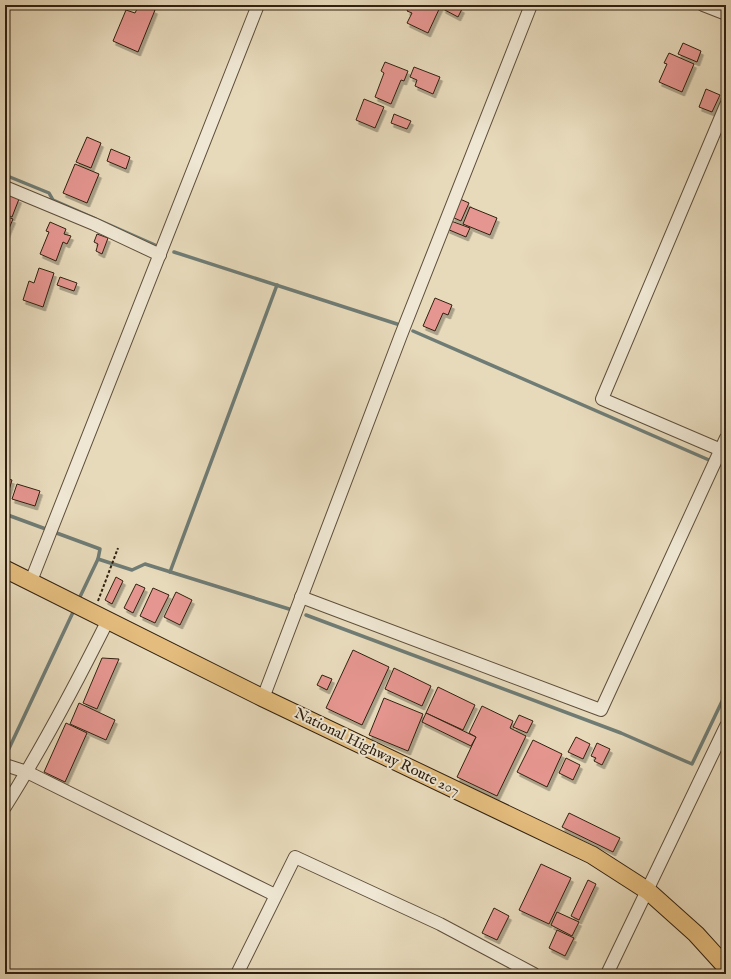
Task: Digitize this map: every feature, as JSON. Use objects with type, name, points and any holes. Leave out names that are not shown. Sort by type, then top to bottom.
[{"type":"highway","name":"National Highway Route 207","points":[[5,569],[263,698],[592,855],[648,891],[696,934],[726,967]]},
{"type":"street","points":[[31,581],[54,526],[258,5]]},
{"type":"street","points":[[263,698],[401,335],[531,5]]},
{"type":"street","points":[[703,5],[726,14]]},
{"type":"street","points":[[721,450],[602,399],[726,105]]},
{"type":"street","points":[[5,188],[94,224],[160,255]]},
{"type":"street","points":[[301,597],[601,710],[726,438]]},
{"type":"street","points":[[5,807],[27,772],[71,694],[88,610]]},
{"type":"street","points":[[607,974],[726,726]]},
{"type":"street","points":[[6,765],[27,772],[275,895]]},
{"type":"street","points":[[237,974],[295,857],[440,924],[534,974]]},
{"type":"path","points":[[88,610],[110,569],[118,548]]},
{"type":"building","points":[[139,5],[144,5],[155,10],[138,52],[113,41],[126,10],[135,13]]},
{"type":"building","points":[[410,5],[441,5],[428,33],[407,23],[412,13],[407,11]]},
{"type":"building","points":[[444,5],[454,5],[462,9],[458,17],[443,9]]},
{"type":"building","points":[[683,43],[701,51],[697,62],[678,54]]},
{"type":"building","points":[[669,53],[694,64],[682,92],[659,82],[667,64],[664,63]]},
{"type":"building","points":[[385,62],[408,71],[404,81],[401,80],[391,104],[375,97],[384,73],[381,71]]},
{"type":"building","points":[[414,67],[440,77],[433,94],[415,86],[417,80],[410,77]]},
{"type":"building","points":[[706,89],[720,95],[712,112],[699,107]]},
{"type":"building","points":[[364,99],[384,107],[375,128],[356,120]]},
{"type":"building","points":[[394,114],[411,121],[407,129],[391,123]]},
{"type":"building","points":[[87,137],[101,143],[91,168],[76,162]]},
{"type":"building","points":[[111,149],[130,157],[126,169],[107,161]]},
{"type":"building","points":[[75,164],[99,174],[87,203],[63,193]]},
{"type":"building","points":[[5,194],[19,199],[12,217],[5,214]]},
{"type":"building","points":[[460,199],[469,203],[461,221],[452,217]]},
{"type":"building","points":[[470,207],[497,218],[490,235],[463,224]]},
{"type":"building","points":[[5,216],[13,219],[5,238]]},
{"type":"building","points":[[451,221],[470,228],[466,237],[447,229]]},
{"type":"building","points":[[50,222],[66,229],[64,234],[71,236],[67,244],[63,242],[56,261],[40,254],[49,232],[46,231]]},
{"type":"building","points":[[97,234],[108,238],[102,254],[96,251],[98,244],[94,242]]},
{"type":"building","points":[[39,268],[54,273],[43,307],[23,300],[29,281],[34,283]]},
{"type":"building","points":[[60,277],[77,283],[74,291],[57,285]]},
{"type":"building","points":[[435,298],[452,305],[448,315],[443,313],[435,331],[423,326]]},
{"type":"building","points":[[5,478],[12,480],[7,497],[5,496]]},
{"type":"building","points":[[17,484],[40,491],[35,506],[12,499]]},
{"type":"building","points":[[116,577],[123,581],[112,604],[105,600]]},
{"type":"building","points":[[136,584],[145,588],[133,613],[124,608]]},
{"type":"building","points":[[153,588],[169,595],[155,623],[140,616]]},
{"type":"building","points":[[176,592],[192,600],[180,625],[164,617]]},
{"type":"building","points":[[353,650],[389,667],[362,725],[326,708]]},
{"type":"building","points":[[102,658],[119,659],[97,709],[83,703]]},
{"type":"building","points":[[394,668],[431,686],[422,706],[385,689]]},
{"type":"building","points":[[322,675],[332,679],[327,690],[317,685]]},
{"type":"building","points":[[438,687],[475,705],[463,730],[426,713]]},
{"type":"building","points":[[384,698],[423,714],[408,751],[369,735]]},
{"type":"building","points":[[79,703],[115,720],[106,740],[70,724]]},
{"type":"building","points":[[482,706],[513,721],[510,728],[526,736],[497,796],[457,777],[476,737],[469,733]]},
{"type":"building","points":[[426,713],[476,737],[471,746],[422,722]]},
{"type":"building","points":[[519,715],[533,721],[527,733],[513,727]]},
{"type":"building","points":[[66,723],[87,733],[65,782],[44,772]]},
{"type":"building","points":[[576,737],[590,744],[583,759],[568,752]]},
{"type":"building","points":[[533,740],[562,754],[547,787],[517,772]]},
{"type":"building","points":[[597,743],[610,749],[602,765],[594,761],[596,758],[591,756]]},
{"type":"building","points":[[566,758],[580,765],[573,780],[559,773]]},
{"type":"building","points":[[569,813],[620,838],[613,852],[562,827]]},
{"type":"building","points":[[541,864],[571,878],[549,924],[519,910]]},
{"type":"building","points":[[588,880],[596,884],[579,920],[571,916]]},
{"type":"building","points":[[494,908],[509,916],[497,940],[482,933]]},
{"type":"building","points":[[557,912],[579,922],[572,936],[551,925]]},
{"type":"building","points":[[557,930],[574,938],[565,956],[549,948]]},
{"type":"waterway","points":[[5,175],[49,193],[53,200],[155,245]]},
{"type":"waterway","points":[[174,252],[397,324]]},
{"type":"waterway","points":[[170,572],[277,285]]},
{"type":"waterway","points":[[413,331],[709,460]]},
{"type":"waterway","points":[[722,466],[726,468]]},
{"type":"waterway","points":[[5,514],[100,549],[98,559],[78,601]]},
{"type":"waterway","points":[[98,559],[132,570],[145,564],[289,609]]},
{"type":"waterway","points":[[5,757],[75,608]]},
{"type":"waterway","points":[[306,615],[621,733],[692,764],[726,693]]}]
